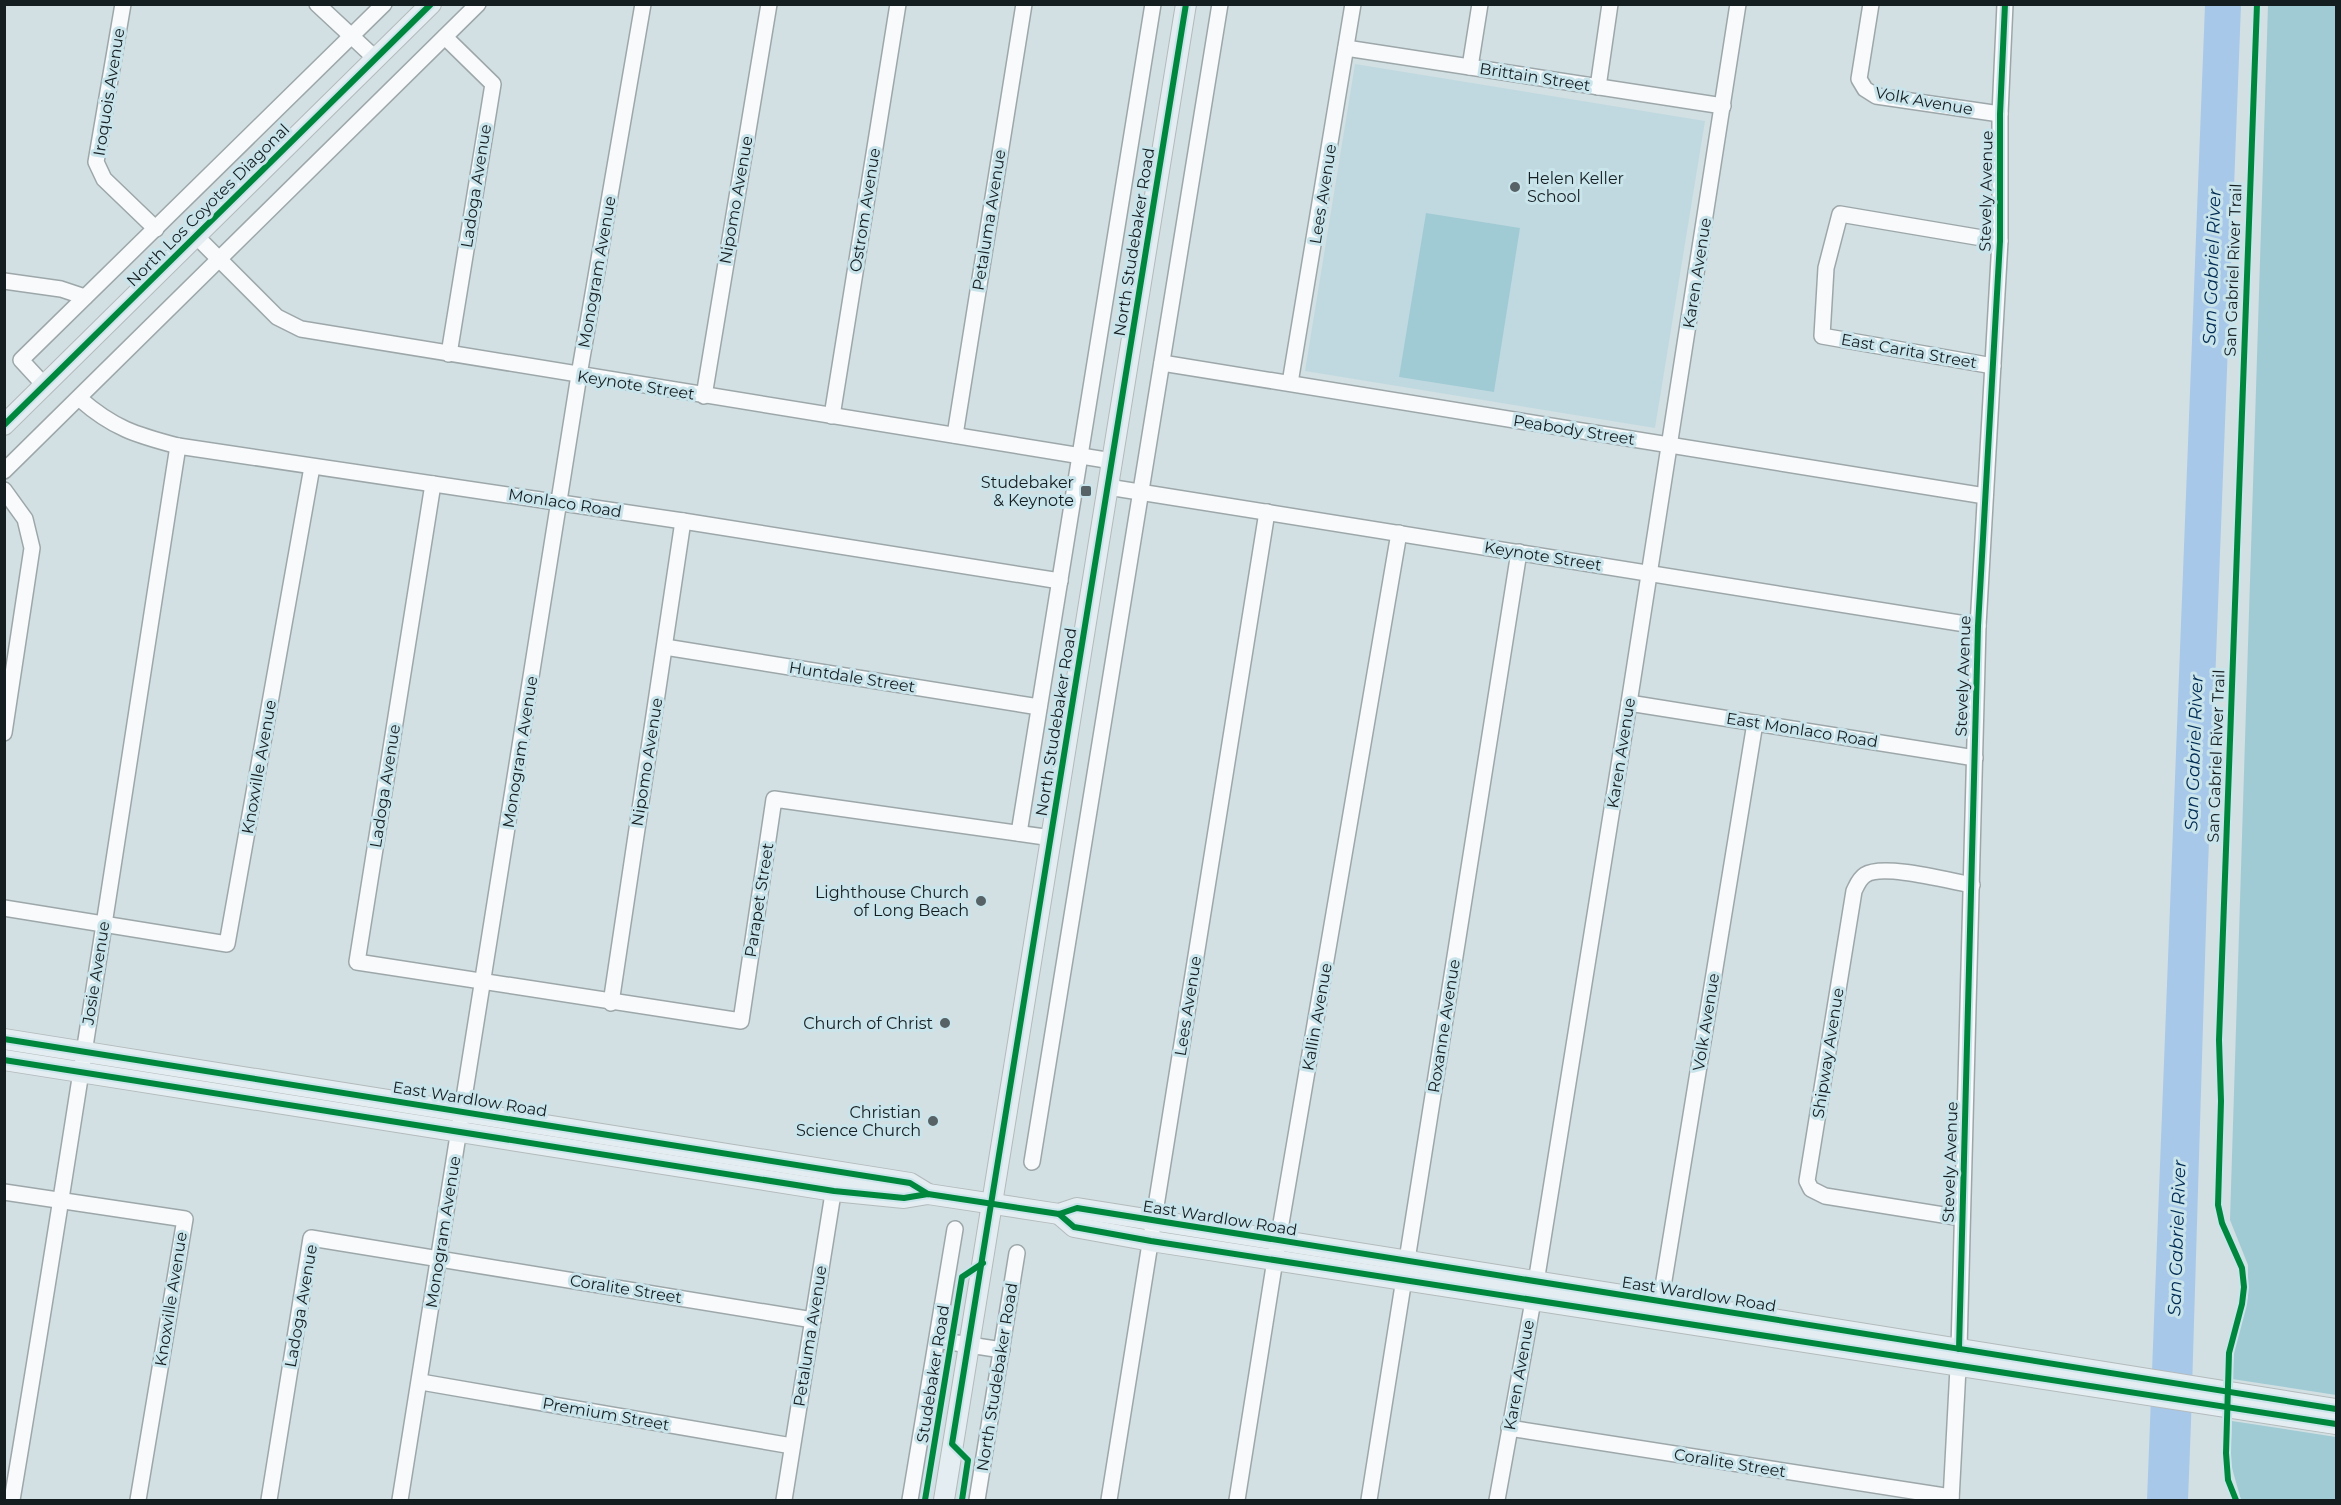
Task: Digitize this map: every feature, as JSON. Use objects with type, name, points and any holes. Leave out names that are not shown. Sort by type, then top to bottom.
[{"type":"main road","name":"North Los Coyotes Diagonal","points":[[4,426],[431,4]]},
{"type":"main road","name":"North Studebaker Road","points":[[944,1500],[1186,4]]},
{"type":"main road","name":"East Wardlow Road","points":[[4,1039],[910,1183],[928,1194]]},
{"type":"main road","name":"East Wardlow Road","points":[[4,1060],[834,1191],[904,1198],[928,1194],[992,1203],[1059,1214],[1074,1227],[1152,1231],[2135,1384],[2246,1402],[2337,1424]]},
{"type":"main road","name":"East Wardlow Road","points":[[2246,1402],[2337,1409]]},
{"type":"street","name":"Iroquois Avenue","points":[[123,4],[96,162],[104,179],[156,229]]},
{"type":"street","points":[[317,4],[376,59]]},
{"type":"street","name":"North Los Coyotes Diagonal","points":[[44,385],[21,360],[384,4]]},
{"type":"street","points":[[4,471],[80,399],[478,4]]},
{"type":"street","name":"Monogram Avenue","points":[[400,1500],[421,1382],[579,375],[643,4]]},
{"type":"street","name":"Nipomo Avenue","points":[[704,396],[769,4]]},
{"type":"street","name":"Ostrom Avenue","points":[[832,416],[898,4]]},
{"type":"street","name":"Petaluma Avenue","points":[[955,435],[1024,4]]},
{"type":"street","name":"North Studebaker Road","points":[[1019,833],[1153,4]]},
{"type":"street","points":[[1032,1162],[1220,4]]},
{"type":"street","name":"Lees Avenue","points":[[1290,383],[1353,4]]},
{"type":"street","points":[[1470,67],[1480,4]]},
{"type":"street","points":[[1598,87],[1610,4]]},
{"type":"street","name":"Karen Avenue","points":[[1497,1500],[1534,1291],[1629,703],[1738,4]]},
{"type":"street","name":"Volk Avenue","points":[[1871,4],[1859,79],[1865,89],[1876,96],[2000,114]]},
{"type":"street","name":"Stevely Avenue","points":[[1951,1499],[1959,1358],[1978,626],[2000,241],[2000,114],[2005,4]]},
{"type":"street","name":"Ladoga Avenue","points":[[445,37],[493,84],[448,354]]},
{"type":"street","name":"Brittain Street","points":[[1346,48],[1723,106]]},
{"type":"street","name":"East Carita Street","points":[[1993,366],[1822,336],[1826,268],[1840,214],[2000,241]]},
{"type":"street","name":"Keynote Street","points":[[196,236],[277,317],[301,329],[1112,461]]},
{"type":"street","points":[[4,280],[61,289],[85,297]]},
{"type":"street","name":"Peabody Street","points":[[1162,363],[1985,496]]},
{"type":"street","name":"Monlaco Road","points":[[80,399],[107,422],[139,436],[178,446],[559,502],[1060,581]]},
{"type":"street","name":"Josie Avenue","points":[[12,1500],[62,1201],[79,1072],[178,446]]},
{"type":"street","name":"Knoxville Avenue","points":[[104,925],[227,944],[312,467]]},
{"type":"street","name":"Ladoga Avenue","points":[[433,484],[357,962],[484,983]]},
{"type":"street","name":"Keynote Street","points":[[1108,486],[1978,626]]},
{"type":"street","points":[[4,490],[25,519],[32,548],[5,732]]},
{"type":"street","name":"Lees Avenue","points":[[1109,1500],[1268,512]]},
{"type":"street","name":"Nipomo Avenue","points":[[611,1003],[683,521]]},
{"type":"street","name":"Kallin Avenue","points":[[1238,1500],[1277,1251],[1399,533]]},
{"type":"street","name":"Roxanne Avenue","points":[[1369,1500],[1519,552]]},
{"type":"street","name":"Huntdale Street","points":[[665,647],[1039,707]]},
{"type":"street","name":"East Monlaco Road","points":[[1629,703],[1975,758]]},
{"type":"street","name":"Volk Avenue","points":[[1659,1311],[1755,723]]},
{"type":"street","name":"Parapet Street","points":[[484,983],[741,1021],[774,800],[1052,838]]},
{"type":"street","name":"Shipway Avenue","points":[[1962,1218],[1825,1196],[1811,1189],[1807,1181],[1854,891],[1858,882],[1865,875],[1888,871],[1972,885]]},
{"type":"street","points":[[4,908],[104,925]]},
{"type":"street","name":"Petaluma Avenue","points":[[784,1500],[837,1171]]},
{"type":"street","points":[[4,1192],[62,1201]]},
{"type":"street","name":"Knoxville Avenue","points":[[62,1201],[185,1219],[138,1500]]},
{"type":"street","points":[[910,1500],[955,1229]]},
{"type":"street","name":"Ladoga Avenue","points":[[269,1500],[311,1238],[439,1259]]},
{"type":"street","name":"North Studebaker Road","points":[[977,1500],[1017,1253]]},
{"type":"street","name":"Coralite Street","points":[[439,1259],[813,1320]]},
{"type":"street","points":[[937,1340],[1002,1350]]},
{"type":"street","name":"Premium Street","points":[[421,1382],[792,1446]]},
{"type":"street","name":"Coralite Street","points":[[1509,1428],[1951,1499]]},
{"type":"shaded area","points":[[2268,5],[2336,5],[2336,1395],[2232,1379],[2235,1339],[2248,1297],[2248,1265],[2230,1220]]},
{"type":"shaded area","name":"Helen Keller School","points":[[1355,64],[1705,121],[1655,428],[1305,371]]},
{"type":"shaded area","points":[[1426,213],[1520,228],[1494,392],[1399,377]]},
{"type":"shaded area","points":[[2232,1421],[2336,1437],[2336,1500],[2241,1500],[2230,1461]]},
{"type":"water","name":"San Gabriel River","points":[[2205,5],[2241,5],[2207,893],[2188,1500],[2147,1500]]},
{"type":"cycle path","points":[[4,425],[431,4]]},
{"type":"cycle path","points":[[962,1500],[968,1460],[952,1444],[1186,4]]},
{"type":"cycle path","points":[[1959,1349],[1978,626],[2000,241],[2000,114],[2005,4]]},
{"type":"cycle path","name":"San Gabriel River Trail","points":[[2236,1500],[2228,1480],[2226,1453],[2229,1353],[2242,1304],[2244,1287],[2242,1268],[2222,1223],[2218,1205],[2221,1101],[2219,1040],[2257,4]]},
{"type":"cycle path","points":[[4,1039],[910,1183],[928,1194]]},
{"type":"cycle path","points":[[4,1060],[834,1191],[904,1198],[928,1194],[1059,1214],[1077,1208],[2336,1409]]},
{"type":"cycle path","points":[[1059,1214],[1074,1227],[1151,1241],[2336,1424]]},
{"type":"cycle path","name":"Studebaker Road","points":[[925,1500],[962,1277],[983,1263]]},
{"type":"place","name":"Helen Keller School","points":[[1515,187]]},
{"type":"place","name":"Studebaker & Keynote","points":[[1086,491]]},
{"type":"place","name":"Lighthouse Church of Long Beach","points":[[981,901]]},
{"type":"place","name":"Church of Christ","points":[[945,1023]]},
{"type":"place","name":"Christian Science Church","points":[[933,1121]]}]
